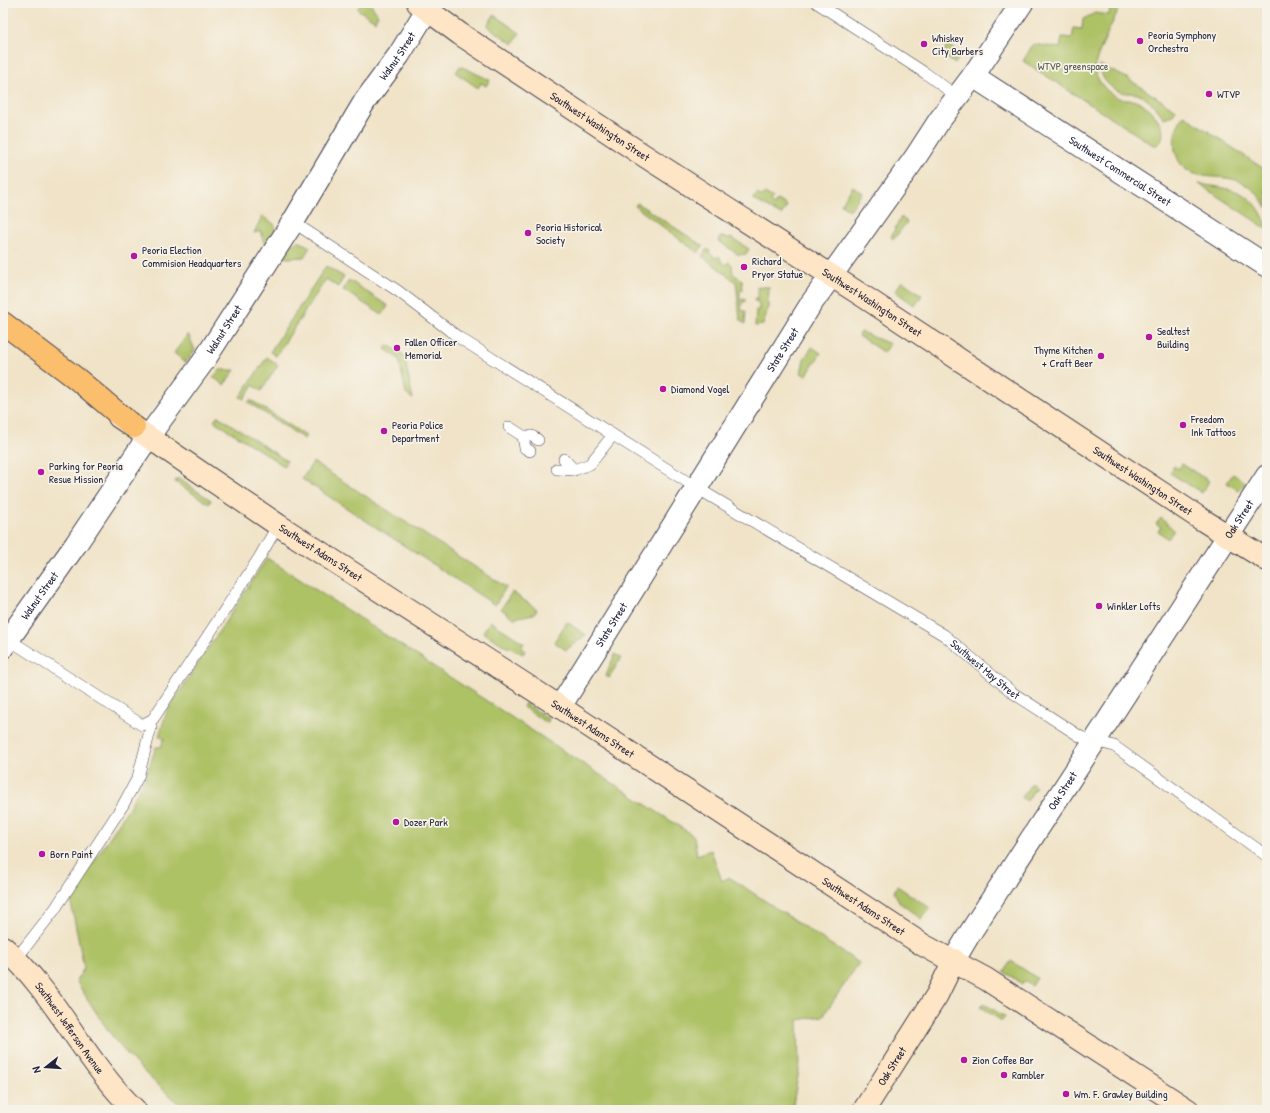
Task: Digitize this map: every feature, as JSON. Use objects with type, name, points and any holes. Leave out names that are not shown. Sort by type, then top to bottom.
[{"type":"main road","name":"Southwest Washington Street","points":[[425,5],[618,138],[1267,560]]},
{"type":"main road","points":[[3,323],[77,379],[141,432]]},
{"type":"main road","name":"Southwest Adams Street","points":[[3,336],[278,525],[560,707],[923,945],[954,960],[986,979],[1188,1110]]},
{"type":"main road","name":"Southwest Jefferson Avenue","points":[[10,953],[48,997],[104,1077],[135,1110]]},
{"type":"main road","name":"Oak Street","points":[[864,1110],[937,996],[954,960]]},
{"type":"street","name":"State Street","points":[[560,707],[811,304],[915,158],[939,121],[973,76],[1022,3]]},
{"type":"street","name":"Walnut Street","points":[[6,643],[76,544],[141,432],[202,362],[293,222],[365,102],[399,55],[425,5]]},
{"type":"street","name":"Southwest Commercial Street","points":[[973,76],[1267,266]]},
{"type":"street","name":"Oak Street","points":[[954,960],[977,922],[1267,476]]},
{"type":"lane","points":[[817,3],[925,73],[958,97]]},
{"type":"lane","name":"Southwest May Street","points":[[293,222],[398,291],[458,337],[697,488],[944,635],[1013,693],[1081,737],[1114,746],[1267,856]]},
{"type":"lane","points":[[509,427],[523,436],[532,436],[538,440]]},
{"type":"lane","points":[[557,469],[574,470],[590,464],[613,435]]},
{"type":"lane","points":[[523,436],[525,448],[530,451]]},
{"type":"lane","points":[[564,459],[574,470]]},
{"type":"lane","points":[[6,643],[142,725],[147,723],[153,719],[255,564],[278,525]]},
{"type":"lane","points":[[10,953],[55,909],[134,784],[138,777],[151,728],[147,723]]},
{"type":"green space","points":[[362,3],[370,3],[378,15],[375,21],[357,9]]},
{"type":"green space","name":"WTVP greenspace","points":[[1110,8],[1118,10],[1097,57],[1095,65],[1096,75],[1101,83],[1112,94],[1121,99],[1140,102],[1151,111],[1160,122],[1163,134],[1157,145],[1153,145],[1023,61],[1033,44],[1060,48],[1062,37],[1072,38],[1074,28],[1082,29],[1083,19],[1095,13],[1109,15]]},
{"type":"green space","points":[[494,15],[520,33],[513,44],[487,26]]},
{"type":"green space","points":[[948,45],[961,54],[955,64],[942,54]]},
{"type":"green space","name":"WTVP greenspace","points":[[1100,65],[1127,78],[1176,110],[1173,115],[1164,118],[1144,97],[1121,92],[1113,88],[1103,78]]},
{"type":"green space","points":[[460,66],[490,80],[486,86],[481,83],[478,88],[456,73]]},
{"type":"green space","points":[[1184,115],[1267,171],[1267,208],[1253,190],[1241,182],[1232,179],[1202,176],[1185,169],[1179,162],[1174,145],[1179,123]]},
{"type":"green space","points":[[1199,184],[1225,188],[1241,193],[1255,203],[1266,222],[1267,229]]},
{"type":"green space","points":[[853,186],[862,193],[850,210],[841,204]]},
{"type":"green space","points":[[765,193],[773,198],[770,202],[774,205],[777,200],[787,206],[781,215],[753,200],[757,194],[762,197]]},
{"type":"green space","points":[[637,203],[703,246],[698,253],[635,206]]},
{"type":"green space","points":[[262,216],[274,224],[276,229],[267,244],[264,243],[261,231],[254,233]]},
{"type":"green space","points":[[901,217],[907,222],[894,239],[891,237]]},
{"type":"green space","points":[[720,237],[732,238],[749,249],[746,254],[739,255],[718,241]]},
{"type":"green space","points":[[299,241],[310,247],[304,257],[284,257],[283,254],[290,245]]},
{"type":"green space","points":[[707,249],[710,251],[709,253],[716,258],[718,256],[721,258],[720,260],[726,265],[728,262],[732,265],[733,274],[742,280],[743,290],[740,290],[740,300],[745,299],[745,302],[741,303],[742,311],[746,311],[745,324],[740,320],[736,282],[702,256]]},
{"type":"green space","points":[[326,266],[344,277],[338,287],[326,279],[276,356],[270,352]]},
{"type":"green space","points":[[349,280],[388,306],[382,315],[343,290]]},
{"type":"green space","points":[[902,281],[922,295],[915,306],[895,291]]},
{"type":"green space","points":[[757,287],[769,287],[768,308],[763,325],[755,326],[756,310],[759,310],[758,301],[755,302],[755,298],[758,297]]},
{"type":"green space","points":[[861,332],[890,344],[884,353],[859,336]]},
{"type":"green space","points":[[188,334],[195,350],[186,363],[174,353]]},
{"type":"green space","points":[[388,345],[404,355],[413,399],[406,394],[399,359],[385,349]]},
{"type":"green space","points":[[812,347],[821,353],[806,376],[801,373],[804,359]]},
{"type":"green space","points":[[267,357],[278,365],[261,391],[253,385],[244,399],[240,397]]},
{"type":"green space","points":[[220,370],[235,370],[224,385],[213,377]]},
{"type":"green space","points":[[250,400],[306,436],[304,439],[248,402]]},
{"type":"green space","points":[[218,416],[287,461],[284,466],[214,421]]},
{"type":"green space","points":[[313,462],[506,587],[495,605],[302,479]]},
{"type":"green space","points":[[1182,464],[1209,481],[1202,493],[1170,473],[1174,466],[1178,469]]},
{"type":"green space","points":[[1233,474],[1245,482],[1245,485],[1239,491],[1227,483]]},
{"type":"green space","points":[[177,478],[211,500],[209,504],[175,482]]},
{"type":"green space","points":[[1161,518],[1174,530],[1168,539],[1158,531],[1161,527],[1156,524]]},
{"type":"green space","name":"Dozer Park","points":[[267,558],[694,836],[697,855],[711,850],[722,881],[729,877],[859,963],[823,1016],[798,1020],[799,1070],[792,1110],[187,1110],[131,1059],[110,1033],[76,981],[84,968],[70,898],[128,809],[145,778],[156,747],[161,747],[164,738],[159,736],[167,711]]},
{"type":"green space","points":[[512,592],[537,609],[534,614],[514,618],[501,609]]},
{"type":"green space","points":[[490,621],[524,643],[521,648],[525,651],[523,654],[505,646],[483,632]]},
{"type":"green space","points":[[567,622],[586,635],[566,650],[554,642]]},
{"type":"green space","points":[[615,654],[621,658],[609,678],[606,676]]},
{"type":"green space","points":[[525,703],[549,719],[547,723],[523,707]]},
{"type":"green space","points":[[1031,783],[1036,787],[1027,801],[1022,798]]},
{"type":"green space","points":[[897,886],[930,908],[921,919],[900,903],[894,892]]},
{"type":"green space","points":[[1011,961],[1037,978],[1032,986],[1024,981],[1023,984],[1004,972]]},
{"type":"green space","points":[[983,1003],[1005,1017],[1002,1021],[980,1007]]},
{"type":"place","name":"Peoria Symphony Orchestra","points":[[1140,41]]},
{"type":"place","name":"Whiskey City Barbers","points":[[924,44]]},
{"type":"place","name":"WTVP","points":[[1209,94]]},
{"type":"place","name":"Peoria Historical Society","points":[[528,233]]},
{"type":"place","name":"Peoria Election Commision Headquarters","points":[[134,256]]},
{"type":"place","name":"Richard Pryor Statue","points":[[744,267]]},
{"type":"place","name":"Sealtest Building","points":[[1149,337]]},
{"type":"place","name":"Fallen Officer Memorial","points":[[397,348]]},
{"type":"place","name":"Thyme Kitchen + Craft Beer","points":[[1101,356]]},
{"type":"place","name":"Diamond Vogel","points":[[663,389]]},
{"type":"place","name":"Freedom Ink Tattoos","points":[[1183,425]]},
{"type":"place","name":"Peoria Police Department","points":[[384,431]]},
{"type":"place","name":"Parking for Peoria Resue Mission","points":[[41,472]]},
{"type":"place","name":"Winkler Lofts","points":[[1099,606]]},
{"type":"place","name":"Dozer Park","points":[[396,822]]},
{"type":"place","name":"Born Paint","points":[[42,854]]},
{"type":"place","name":"Zion Coffee Bar","points":[[964,1060]]},
{"type":"place","name":"Rambler","points":[[1004,1075]]},
{"type":"place","name":"Wm. F. Grawley Building","points":[[1066,1094]]}]
